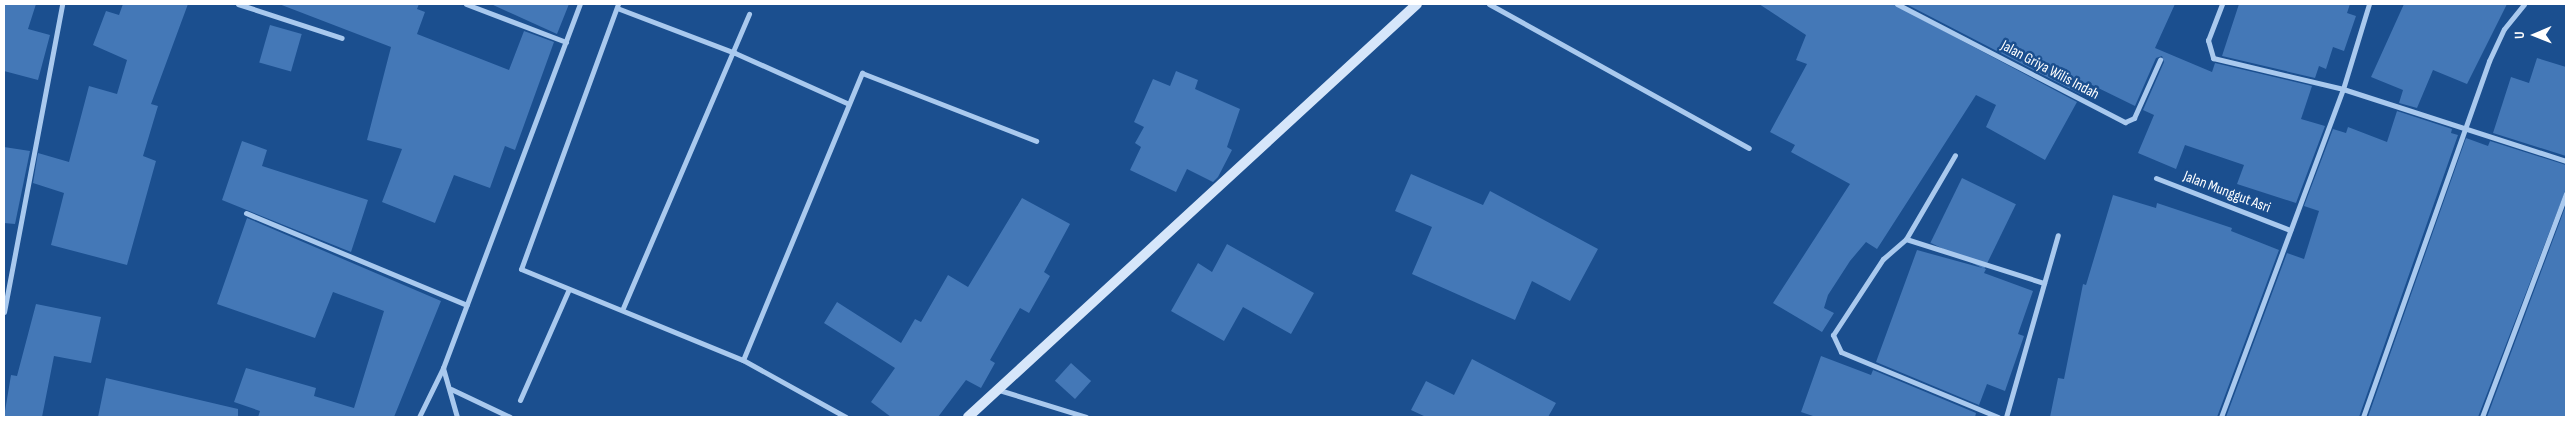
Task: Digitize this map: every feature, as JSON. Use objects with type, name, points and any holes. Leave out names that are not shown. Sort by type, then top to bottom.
[{"type":"main road","points":[[968,417],[1417,4]]},
{"type":"street","points":[[4,312],[62,4]]},
{"type":"street","points":[[238,4],[342,38]]},
{"type":"street","points":[[466,4],[566,42]]},
{"type":"street","points":[[419,417],[443,368],[580,4]]},
{"type":"street","points":[[1489,4],[1749,148]]},
{"type":"street","name":"Jalan Griya Wilis Indah","points":[[1897,4],[2125,122],[2134,118],[2160,60]]},
{"type":"street","points":[[2222,4],[2208,40],[2213,58],[2343,89],[2466,127],[2566,161]]},
{"type":"street","points":[[2221,417],[2343,89],[2369,4]]},
{"type":"street","points":[[2363,417],[2489,61],[2504,29],[2524,4]]},
{"type":"street","points":[[846,417],[743,360],[623,308],[520,269],[617,6],[735,53],[847,103]]},
{"type":"street","points":[[623,308],[735,53],[749,14]]},
{"type":"street","points":[[743,360],[847,103],[862,73],[1036,141]]},
{"type":"street","points":[[1955,155],[1906,239],[1883,258],[1836,330],[1834,342],[1841,352],[1998,417]]},
{"type":"street","name":"Jalan Munggut Asri","points":[[2156,178],[2290,230]]},
{"type":"street","points":[[2482,417],[2566,193]]},
{"type":"street","points":[[246,213],[466,304]]},
{"type":"street","points":[[2006,417],[2058,236]]},
{"type":"street","points":[[1906,239],[2044,283]]},
{"type":"street","points":[[520,400],[569,289]]},
{"type":"street","points":[[443,368],[457,417]]},
{"type":"street","points":[[450,389],[510,417]]},
{"type":"street","points":[[999,390],[1086,417]]},
{"type":"building","points":[[4,4],[36,4],[28,29],[50,35],[38,80],[4,71]]},
{"type":"building","points":[[123,4],[188,4],[151,104],[158,106],[143,156],[156,161],[127,265],[51,245],[64,193],[33,183],[38,153],[69,162],[89,86],[117,94],[127,60],[93,45],[106,11],[119,15]]},
{"type":"building","points":[[279,4],[419,4],[417,9],[425,12],[417,34],[509,70],[524,31],[554,42],[515,150],[505,146],[490,188],[454,175],[435,223],[382,202],[402,149],[367,140],[391,47]]},
{"type":"building","points":[[491,4],[569,4],[557,34]]},
{"type":"building","points":[[1759,4],[1893,4],[2077,102],[2045,160],[1986,127],[1996,105],[1976,95],[1877,249],[1866,242],[1850,261],[1828,295],[1824,308],[1834,313],[1822,332],[1773,303],[1850,184],[1791,152],[1795,145],[1770,132],[1807,64],[1796,60],[1806,35]]},
{"type":"building","points":[[1906,4],[2175,4],[2155,48],[2212,72],[2215,63],[2312,86],[2301,119],[2325,126],[2296,203],[2237,184],[2244,165],[2185,145],[2176,169],[2138,153],[2154,115],[2143,110],[2164,62],[2162,56],[2156,58],[2135,106],[2088,83],[2082,95]]},
{"type":"building","points":[[2239,4],[2350,4],[2347,13],[2356,16],[2344,51],[2333,47],[2326,69],[2319,66],[2315,78],[2222,56]]},
{"type":"building","points":[[2404,4],[2507,4],[2467,84],[2433,70],[2417,108],[2399,103],[2403,90],[2371,77]]},
{"type":"building","points":[[270,25],[302,34],[291,72],[259,62]]},
{"type":"building","points":[[2537,58],[2566,67],[2566,156],[2493,133],[2511,77],[2529,83]]},
{"type":"building","points":[[1176,71],[1198,80],[1195,89],[1240,109],[1227,147],[1232,150],[1218,177],[1213,182],[1187,169],[1176,192],[1130,170],[1141,147],[1135,143],[1144,127],[1134,122],[1153,79],[1170,86]]},
{"type":"building","points":[[2397,111],[2452,129],[2451,133],[2458,135],[2359,417],[2226,417],[2287,253],[2304,259],[2319,211],[2304,206],[2333,129],[2346,133],[2348,127],[2387,142]]},
{"type":"building","points":[[2466,138],[2488,146],[2490,141],[2566,165],[2566,189],[2478,417],[2368,417]]},
{"type":"building","points":[[242,141],[267,150],[262,166],[368,200],[351,252],[222,200]]},
{"type":"building","points":[[4,147],[30,151],[15,224],[4,223]]},
{"type":"building","points":[[1411,174],[1483,205],[1490,191],[1598,249],[1570,301],[1532,281],[1515,320],[1412,274],[1432,227],[1395,211]]},
{"type":"building","points":[[1962,178],[2016,204],[1984,269],[1930,243]]},
{"type":"building","points":[[2113,195],[2156,208],[2157,203],[2232,228],[2231,231],[2279,250],[2217,417],[2050,417],[2058,378],[2064,379],[2083,284],[2086,285]]},
{"type":"building","points":[[1022,198],[1070,224],[1044,272],[1050,276],[1029,313],[1020,308],[990,360],[995,363],[981,388],[966,380],[938,417],[891,417],[871,402],[895,368],[824,323],[837,302],[901,343],[915,319],[921,322],[948,275],[968,287]]},
{"type":"building","points":[[2566,205],[2566,417],[2487,417]]},
{"type":"building","points":[[247,218],[441,301],[394,417],[258,417],[260,411],[234,402],[246,368],[316,388],[314,396],[354,408],[384,311],[333,292],[315,338],[217,304]]},
{"type":"building","points":[[1227,244],[1314,293],[1291,334],[1243,307],[1224,341],[1171,311],[1198,263],[1212,272]]},
{"type":"building","points":[[1917,250],[1986,269],[1984,273],[2033,291],[2018,334],[2024,336],[2005,391],[1987,384],[1979,405],[1876,362]]},
{"type":"building","points":[[36,304],[101,317],[91,363],[54,356],[42,417],[4,417],[11,375],[17,376]]},
{"type":"building","points":[[1821,356],[1871,375],[1873,370],[1976,413],[1975,417],[1816,417],[1801,412]]},
{"type":"building","points":[[1472,359],[1556,403],[1548,417],[1426,417],[1411,410],[1426,381],[1454,395]]},
{"type":"building","points":[[1071,363],[1091,381],[1075,399],[1055,381]]},
{"type":"building","points":[[106,378],[238,409],[238,417],[98,417]]}]
